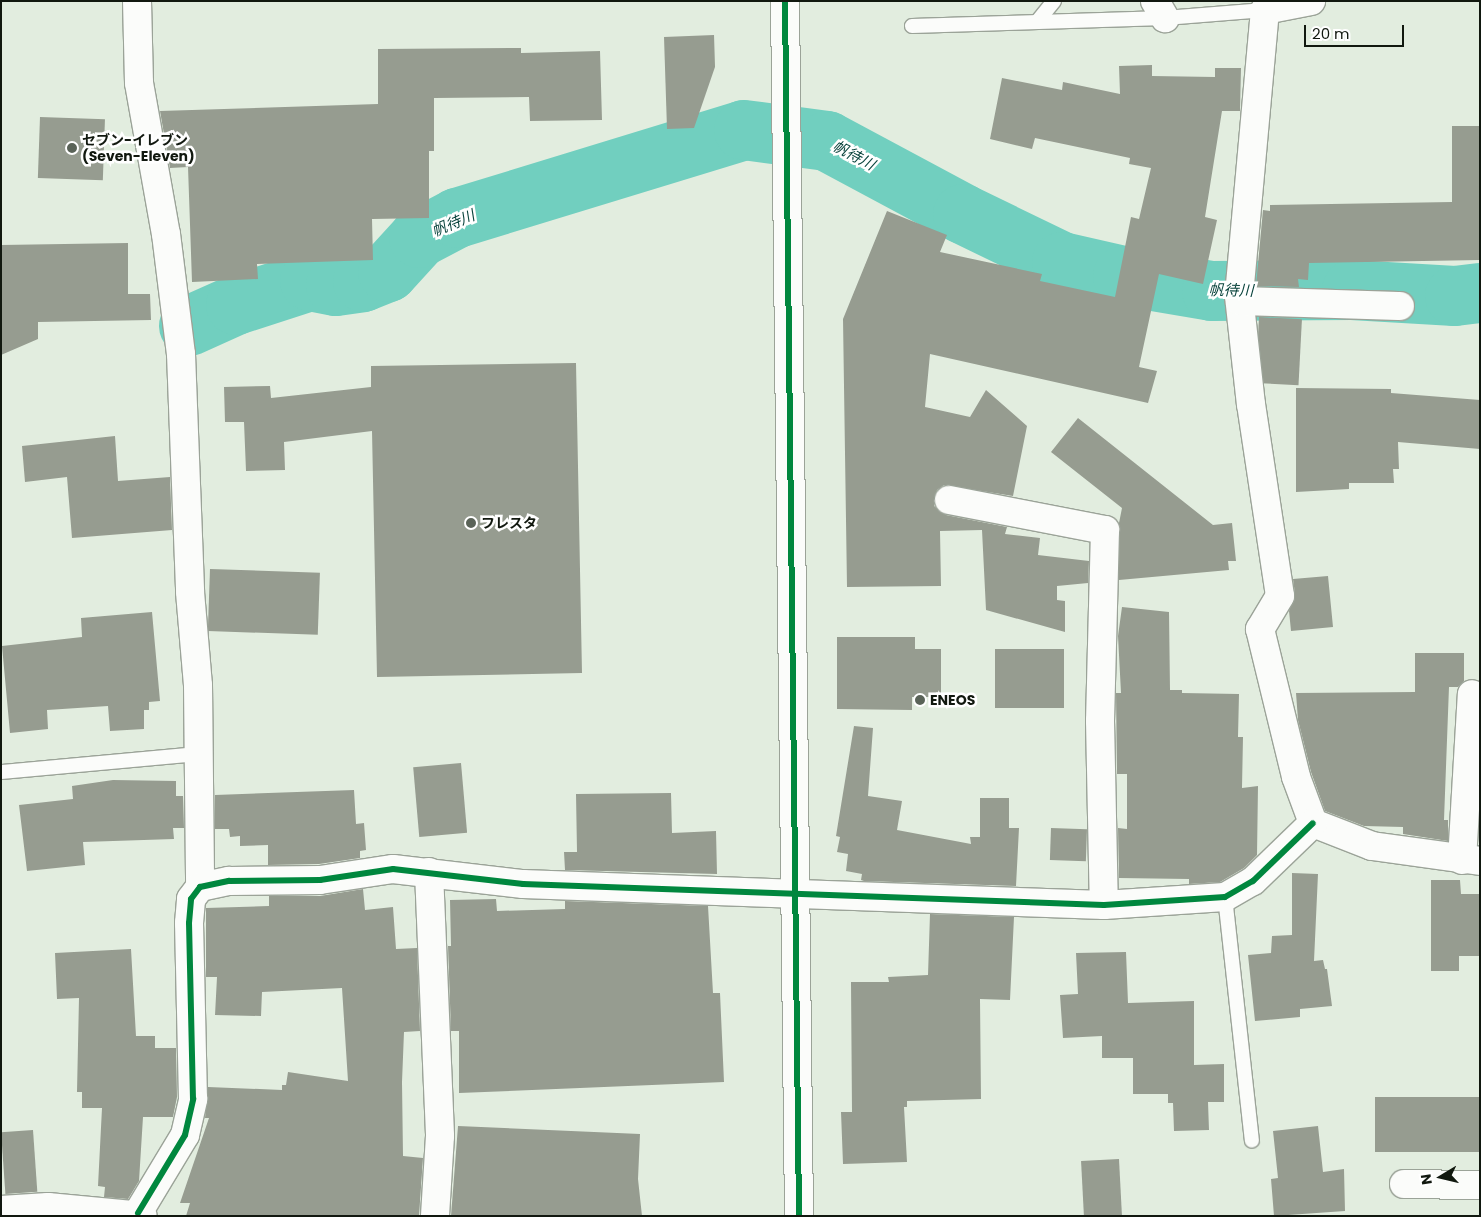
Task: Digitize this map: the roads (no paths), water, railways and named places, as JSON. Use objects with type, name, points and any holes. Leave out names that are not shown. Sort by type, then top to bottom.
[{"type":"street","points":[[1,1210],[48,1208],[141,1214],[185,1135],[194,1099],[189,923],[191,899],[200,887],[199,754],[181,354],[166,234],[139,83],[137,1]]},
{"type":"street","points":[[785,1],[799,1216]]},
{"type":"street","points":[[1311,1],[1265,10],[1240,301],[1251,404],[1280,596],[1260,629],[1296,777],[1313,823],[1372,846],[1471,860],[1472,694]]},
{"type":"street","points":[[1240,301],[1400,306]]},
{"type":"street","points":[[950,500],[1105,530],[1100,722],[1104,905]]},
{"type":"street","points":[[200,887],[229,881],[320,880],[393,869],[523,884],[1104,905],[1226,897],[1253,881],[1313,823]]},
{"type":"street","points":[[429,872],[440,1136],[435,1216]]},
{"type":"street","points":[[1404,1184],[1480,1185]]},
{"type":"lane","points":[[1037,22],[1054,1]]},
{"type":"lane","points":[[912,26],[1037,22],[1160,10],[1265,10]]},
{"type":"lane","points":[[1,772],[199,754]]},
{"type":"lane","points":[[1226,897],[1252,1141]]},
{"type":"waterway","name":"帆待川","points":[[189,326],[236,305],[310,281],[336,286],[363,282],[388,272],[419,238],[457,218],[744,130],[827,141],[963,214],[1062,262],[1123,276],[1212,291],[1352,290],[1455,296],[1480,293]]},
{"type":"place","name":"セブン-イレブン (Seven-Eleven)","points":[[72,148]]},
{"type":"place","name":"フレスタ","points":[[471,523]]},
{"type":"place","name":"ENEOS","points":[[920,700]]}]
